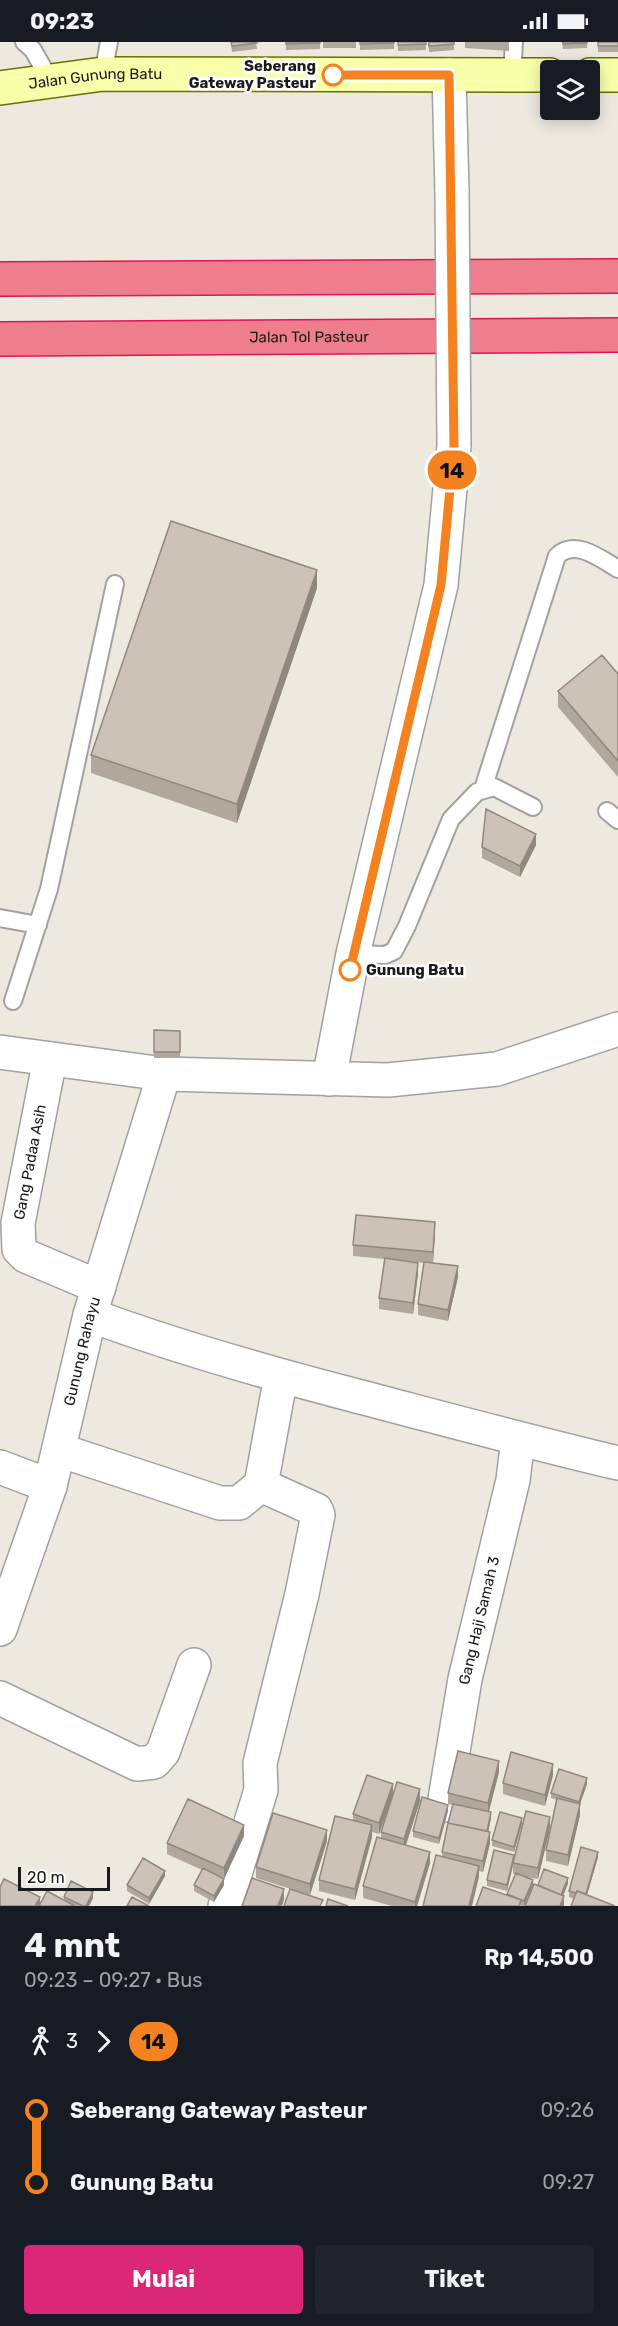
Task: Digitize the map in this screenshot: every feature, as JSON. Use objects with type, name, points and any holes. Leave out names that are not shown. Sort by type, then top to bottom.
[{"type":"highway","points":[[0,279],[618,276]]},
{"type":"highway","name":"Jalan Tol Pasteur","points":[[0,339],[618,335]]},
{"type":"main road","name":"Jalan Gunung Batu","points":[[0,88],[103,74],[540,75]]},
{"type":"main road","points":[[600,75],[618,75]]},
{"type":"street","points":[[329,1079],[353,954],[441,585],[454,446],[449,75]]},
{"type":"street","points":[[0,1052],[164,1074],[388,1080],[497,1069],[618,1029]]},
{"type":"street","name":"Gang Padaa Asih","points":[[51,1059],[18,1222],[19,1249],[26,1256],[95,1301]]},
{"type":"street","name":"Gunung Rahayu","points":[[0,1629],[50,1486],[95,1301],[164,1074]]},
{"type":"street","points":[[95,1301],[124,1328],[281,1376],[618,1463]]},
{"type":"street","points":[[59,1450],[220,1503],[239,1503],[261,1485],[281,1376]]},
{"type":"street","name":"Gang Haji Samah 3","points":[[444,1805],[465,1679],[513,1480],[518,1439]]},
{"type":"street","points":[[0,1467],[50,1486]]},
{"type":"street","points":[[225,1906],[261,1790],[260,1763],[302,1594],[318,1515],[316,1510],[261,1485]]},
{"type":"street","points":[[0,1698],[137,1764],[154,1762],[163,1752],[194,1665]]},
{"type":"lane","points":[[24,42],[33,50],[50,80]]},
{"type":"lane","points":[[103,74],[109,42]]},
{"type":"lane","points":[[512,75],[514,42]]},
{"type":"lane","points":[[483,789],[556,556],[569,549],[584,550],[618,570]]},
{"type":"lane","points":[[14,1002],[49,889],[115,584]]},
{"type":"lane","points":[[353,954],[385,955],[394,951],[407,926],[451,819],[477,792],[494,787],[532,807]]},
{"type":"lane","points":[[0,918],[38,925]]},
{"type":"building","points":[[231,42],[256,42],[257,43],[232,46]]},
{"type":"building","points":[[286,42],[320,42],[320,43],[286,44]]},
{"type":"building","points":[[360,42],[394,42],[394,43],[360,44]]},
{"type":"building","points":[[398,42],[426,42],[426,44],[398,45]]},
{"type":"building","points":[[429,42],[454,42],[454,44],[429,46]]},
{"type":"building","points":[[563,42],[587,42],[587,43],[563,44]]},
{"type":"building","points":[[598,42],[618,42],[618,46],[598,46]]},
{"type":"building","points":[[171,521],[317,570],[237,804],[91,755]]},
{"type":"building","points":[[602,655],[618,674],[618,761],[558,691]]},
{"type":"building","points":[[486,809],[536,834],[520,866],[482,847]]},
{"type":"building","points":[[154,1030],[180,1031],[180,1052],[154,1052]]},
{"type":"building","points":[[356,1215],[435,1222],[433,1252],[353,1245]]},
{"type":"building","points":[[385,1258],[418,1263],[413,1303],[379,1298]]},
{"type":"building","points":[[424,1262],[458,1266],[448,1310],[418,1304]]},
{"type":"building","points":[[458,1751],[499,1761],[488,1803],[448,1793]]},
{"type":"building","points":[[511,1752],[553,1764],[545,1795],[503,1783]]},
{"type":"building","points":[[559,1769],[587,1778],[579,1802],[551,1793]]},
{"type":"building","points":[[367,1775],[393,1784],[379,1823],[353,1814]]},
{"type":"building","points":[[397,1782],[420,1789],[404,1839],[381,1832]]},
{"type":"building","points":[[422,1797],[448,1805],[439,1838],[413,1831]]},
{"type":"building","points":[[557,1798],[580,1804],[568,1855],[546,1850]]},
{"type":"building","points":[[188,1799],[244,1825],[224,1868],[167,1843]]},
{"type":"building","points":[[453,1804],[491,1812],[487,1831],[448,1823]]},
{"type":"building","points":[[526,1811],[550,1817],[538,1868],[513,1863]]},
{"type":"building","points":[[500,1812],[522,1818],[514,1847],[492,1840]]},
{"type":"building","points":[[273,1813],[327,1830],[310,1884],[256,1867]]},
{"type":"building","points":[[335,1816],[372,1825],[355,1889],[319,1880]]},
{"type":"building","points":[[448,1823],[490,1832],[483,1861],[442,1852]]},
{"type":"building","points":[[377,1837],[430,1852],[415,1902],[363,1886]]},
{"type":"building","points":[[581,1847],[598,1852],[586,1894],[569,1891]]},
{"type":"building","points":[[494,1850],[514,1855],[507,1885],[487,1880]]},
{"type":"building","points":[[436,1855],[479,1866],[469,1906],[423,1906]]},
{"type":"building","points":[[143,1858],[165,1871],[149,1898],[127,1885]]},
{"type":"building","points":[[203,1868],[224,1879],[214,1896],[194,1885]]},
{"type":"building","points":[[544,1869],[568,1878],[561,1895],[538,1885]]},
{"type":"building","points":[[516,1873],[533,1880],[524,1901],[507,1894]]},
{"type":"building","points":[[252,1878],[284,1889],[278,1906],[242,1906]]},
{"type":"building","points":[[4,1879],[40,1897],[35,1906],[0,1906],[0,1887]]},
{"type":"building","points":[[71,1881],[93,1892],[86,1906],[64,1897]]},
{"type":"building","points":[[534,1884],[564,1896],[560,1906],[525,1906]]},
{"type":"building","points":[[483,1887],[521,1900],[519,1906],[476,1906]]},
{"type":"building","points":[[290,1889],[323,1900],[320,1906],[284,1906]]},
{"type":"building","points":[[47,1891],[75,1906],[39,1906]]},
{"type":"building","points":[[577,1891],[615,1906],[571,1906]]},
{"type":"building","points":[[132,1897],[149,1906],[127,1906]]},
{"type":"building","points":[[328,1899],[348,1906],[326,1906]]},
{"type":"bus line","name":"14","points":[[333,75],[449,75],[452,192],[454,446],[441,585],[350,970]]},
{"type":"place","name":"Seberang Gateway Pasteur","points":[[333,75]]},
{"type":"place","name":"Gunung Batu","points":[[350,970]]}]
